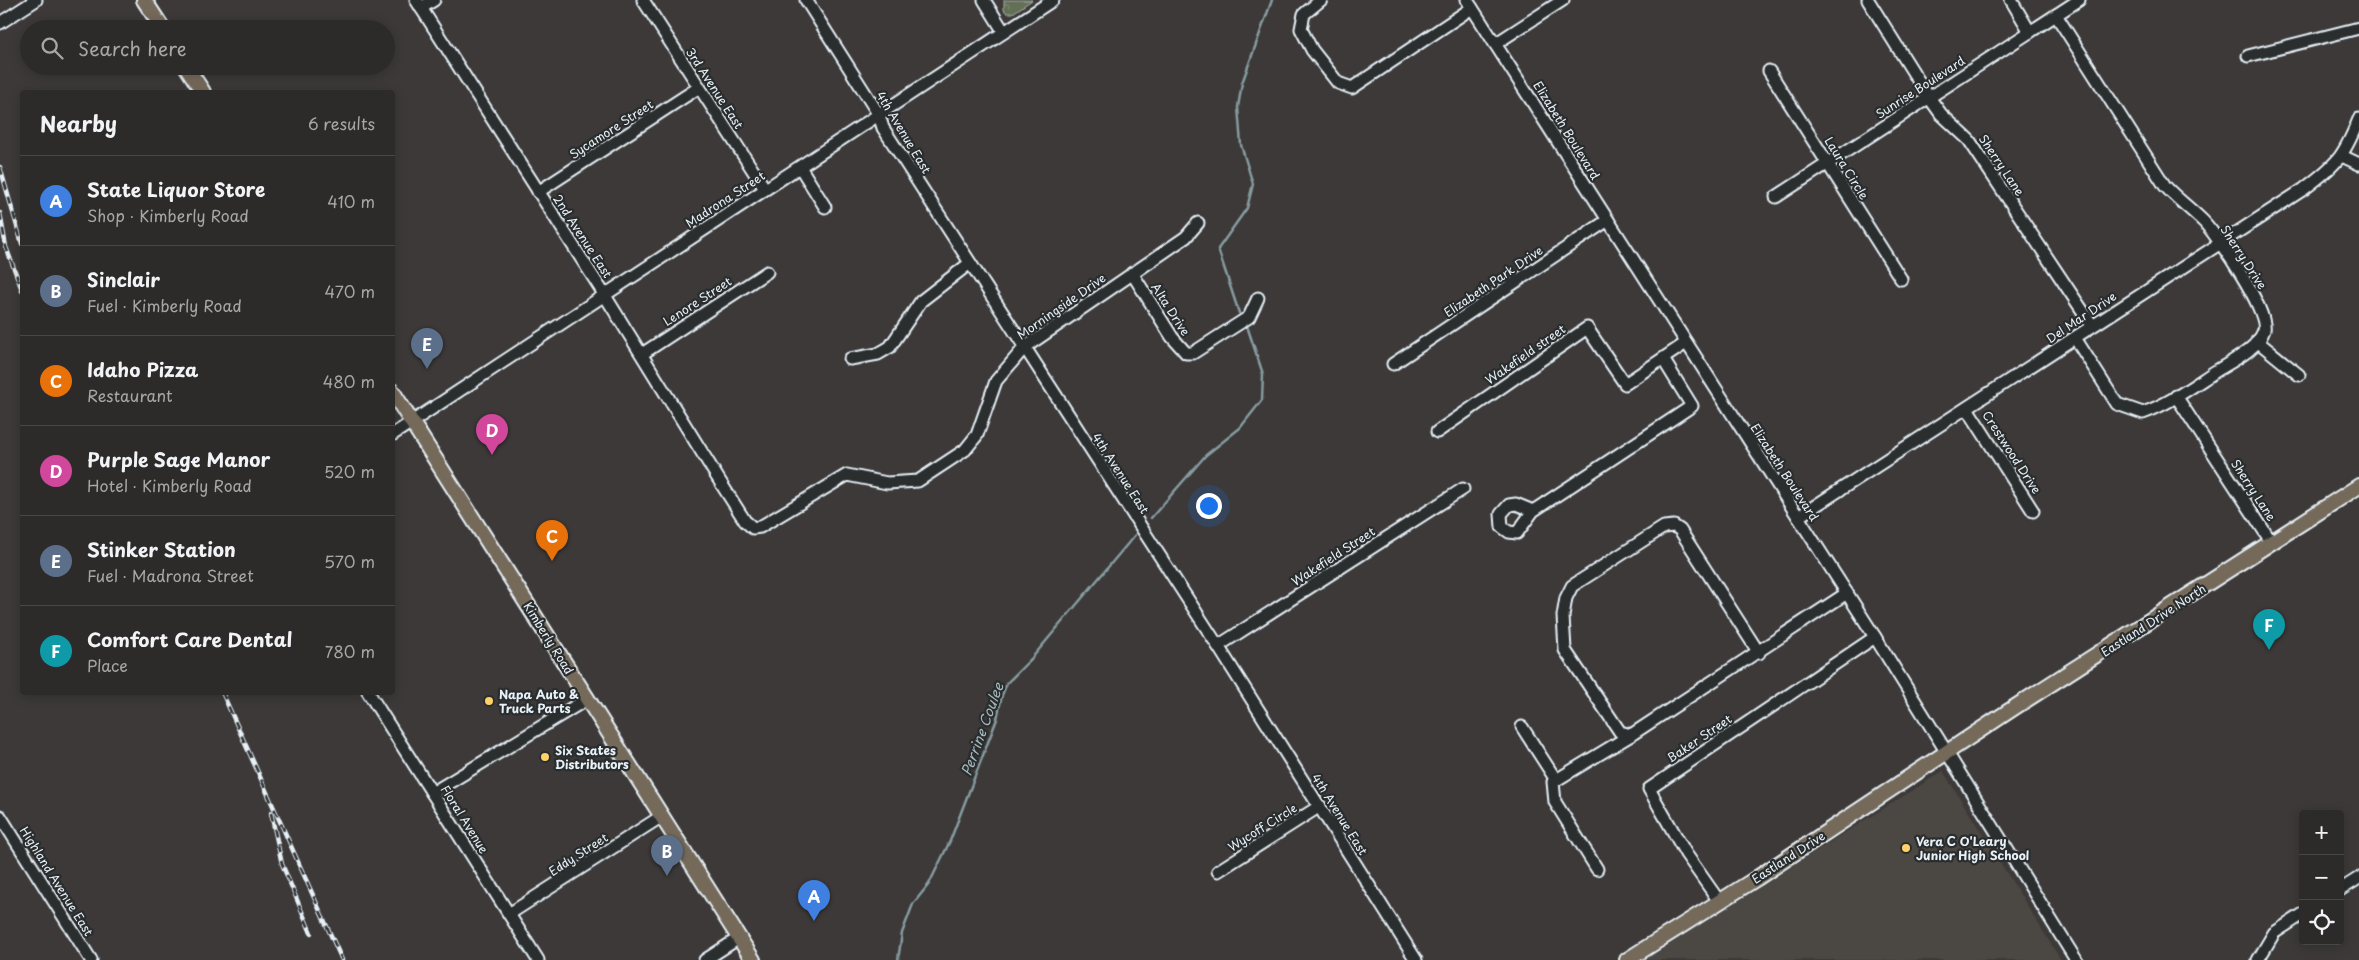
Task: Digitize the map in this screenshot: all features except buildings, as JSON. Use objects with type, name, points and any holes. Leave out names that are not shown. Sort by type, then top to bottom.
[{"type":"main road","points":[[144,0],[157,20]]},
{"type":"main road","points":[[192,75],[202,90]]},
{"type":"main road","name":"Kimberly Road","points":[[395,396],[753,960]]},
{"type":"main road","name":"Eastland Drive North","points":[[1946,752],[2359,486]]},
{"type":"main road","name":"Eastland Drive","points":[[1627,960],[1946,752]]},
{"type":"street","points":[[0,23],[36,0]]},
{"type":"street","points":[[418,4],[434,0]]},
{"type":"street","name":"3rd Avenue East","points":[[643,0],[698,88],[765,189]]},
{"type":"street","name":"4th Avenue East","points":[[806,0],[879,115],[883,128],[1218,646],[1416,960]]},
{"type":"street","points":[[984,0],[1004,32]]},
{"type":"street","name":"Madrona Street","points":[[395,433],[1053,0]]},
{"type":"street","points":[[1321,0],[1304,14],[1301,29],[1312,50],[1338,84],[1352,88],[1470,4]]},
{"type":"street","points":[[1495,44],[1563,0]]},
{"type":"street","name":"Sherry Lane","points":[[1868,0],[1928,96],[1941,114],[1969,140],[2092,325]]},
{"type":"street","points":[[2011,0],[2030,32]]},
{"type":"street","name":"Sunrise Boulevard","points":[[1776,197],[1829,164],[1928,96],[1952,83],[2079,0]]},
{"type":"street","name":"2nd Avenue East","points":[[418,4],[642,354],[724,488]]},
{"type":"street","name":"Elizabeth Boulevard","points":[[1470,4],[1847,593],[2076,960]]},
{"type":"street","name":"Sherry Drive","points":[[2056,15],[2164,186],[2176,199],[2203,221],[2221,242],[2260,308],[2265,324],[2263,332],[2257,341]]},
{"type":"street","points":[[2248,56],[2359,28]]},
{"type":"street","name":"Laura Circle","points":[[1769,71],[1901,279]]},
{"type":"street","name":"Sycamore Street","points":[[538,192],[698,88]]},
{"type":"street","name":"Del Mar Drive","points":[[1798,517],[2304,188],[2334,166],[2342,156],[2359,119]]},
{"type":"street","points":[[2342,156],[2359,164]]},
{"type":"street","points":[[800,167],[825,207]]},
{"type":"street","name":"Elizabeth Park Drive","points":[[1393,364],[1608,220]]},
{"type":"street","name":"Morningside Drive","points":[[724,488],[745,521],[752,528],[760,527],[848,475],[887,483],[918,480],[965,450],[971,443],[977,435],[996,381],[1024,348],[1186,237],[1198,223]]},
{"type":"street","points":[[850,359],[878,354],[890,347],[921,301],[970,263]]},
{"type":"street","name":"Lenore Street","points":[[642,354],[767,272]]},
{"type":"street","name":"Alta Drive","points":[[1132,273],[1172,337],[1186,353],[1193,353],[1249,316],[1258,298]]},
{"type":"street","name":"Wakefield street","points":[[1437,432],[1587,328],[1625,384],[1686,343]]},
{"type":"street","points":[[2075,338],[2117,404],[2143,413],[2176,396],[2243,354],[2257,341],[2299,375]]},
{"type":"street","points":[[1533,512],[1692,406],[1663,359]]},
{"type":"street","name":"Sherry Lane","points":[[2176,396],[2272,543]]},
{"type":"street","name":"Crestwood Drive","points":[[1967,408],[2034,511]]},
{"type":"street","name":"Wakefield Street","points":[[1218,646],[1463,489]]},
{"type":"street","points":[[1631,735],[1620,732],[1565,650],[1563,616],[1566,598],[1572,586],[1664,527],[1674,526],[1680,530],[1759,653]]},
{"type":"street","points":[[1597,869],[1555,802],[1553,782],[1631,735],[1759,653],[1847,593]]},
{"type":"street","name":"Baker Street","points":[[1719,901],[1686,854],[1649,789],[1874,637]]},
{"type":"street","name":"Floral Avenue","points":[[370,695],[538,960]]},
{"type":"street","points":[[432,794],[588,699]]},
{"type":"street","points":[[1522,726],[1556,780]]},
{"type":"street","name":"Wycoff Circle","points":[[1218,871],[1320,806]]},
{"type":"street","name":"Highland Avenue East","points":[[0,816],[91,960]]},
{"type":"street","name":"Eddy Street","points":[[509,914],[662,816]]},
{"type":"street","points":[[2344,887],[2359,878]]},
{"type":"street","points":[[2258,960],[2274,933],[2299,917]]},
{"type":"street","points":[[704,960],[739,938]]},
{"type":"shaded area","name":"Vera C O'Leary Junior High School","points":[[1943,771],[2061,960],[1645,960],[1698,925]]},
{"type":"green space","points":[[1004,0],[1032,0],[1013,13],[1007,13],[1004,10]]},
{"type":"waterway","name":"Perrine Coulee","points":[[1239,313],[1218,249],[1247,208],[1253,184],[1241,145],[1238,107],[1242,83],[1272,0]]},
{"type":"waterway","name":"Perrine Coulee","points":[[1151,518],[1206,455],[1240,428],[1262,400],[1263,374],[1247,326]]},
{"type":"waterway","name":"Perrine Coulee","points":[[898,960],[902,933],[913,904],[929,884],[950,841],[997,719],[1002,695],[1007,683],[1031,659],[1135,535]]},
{"type":"railway","points":[[0,167],[20,237]]},
{"type":"railway","points":[[0,213],[6,247],[20,285]]},
{"type":"railway","points":[[223,695],[342,960]]},
{"type":"railway","points":[[271,813],[282,864],[311,933]]},
{"type":"place","name":"Stinker Station","points":[[427,369]]},
{"type":"place","name":"Purple Sage Manor","points":[[492,455]]},
{"type":"place","name":"Idaho Pizza","points":[[552,561]]},
{"type":"place","name":"Comfort Care Dental","points":[[2269,650]]},
{"type":"place","name":"Napa Auto & Truck Parts","points":[[489,701]]},
{"type":"place","name":"Six States Distributors","points":[[545,757]]},
{"type":"place","name":"Vera C O'Leary Junior High School","points":[[1906,848]]},
{"type":"place","name":"Sinclair","points":[[667,876]]},
{"type":"place","name":"State Liquor Store","points":[[814,921]]}]
